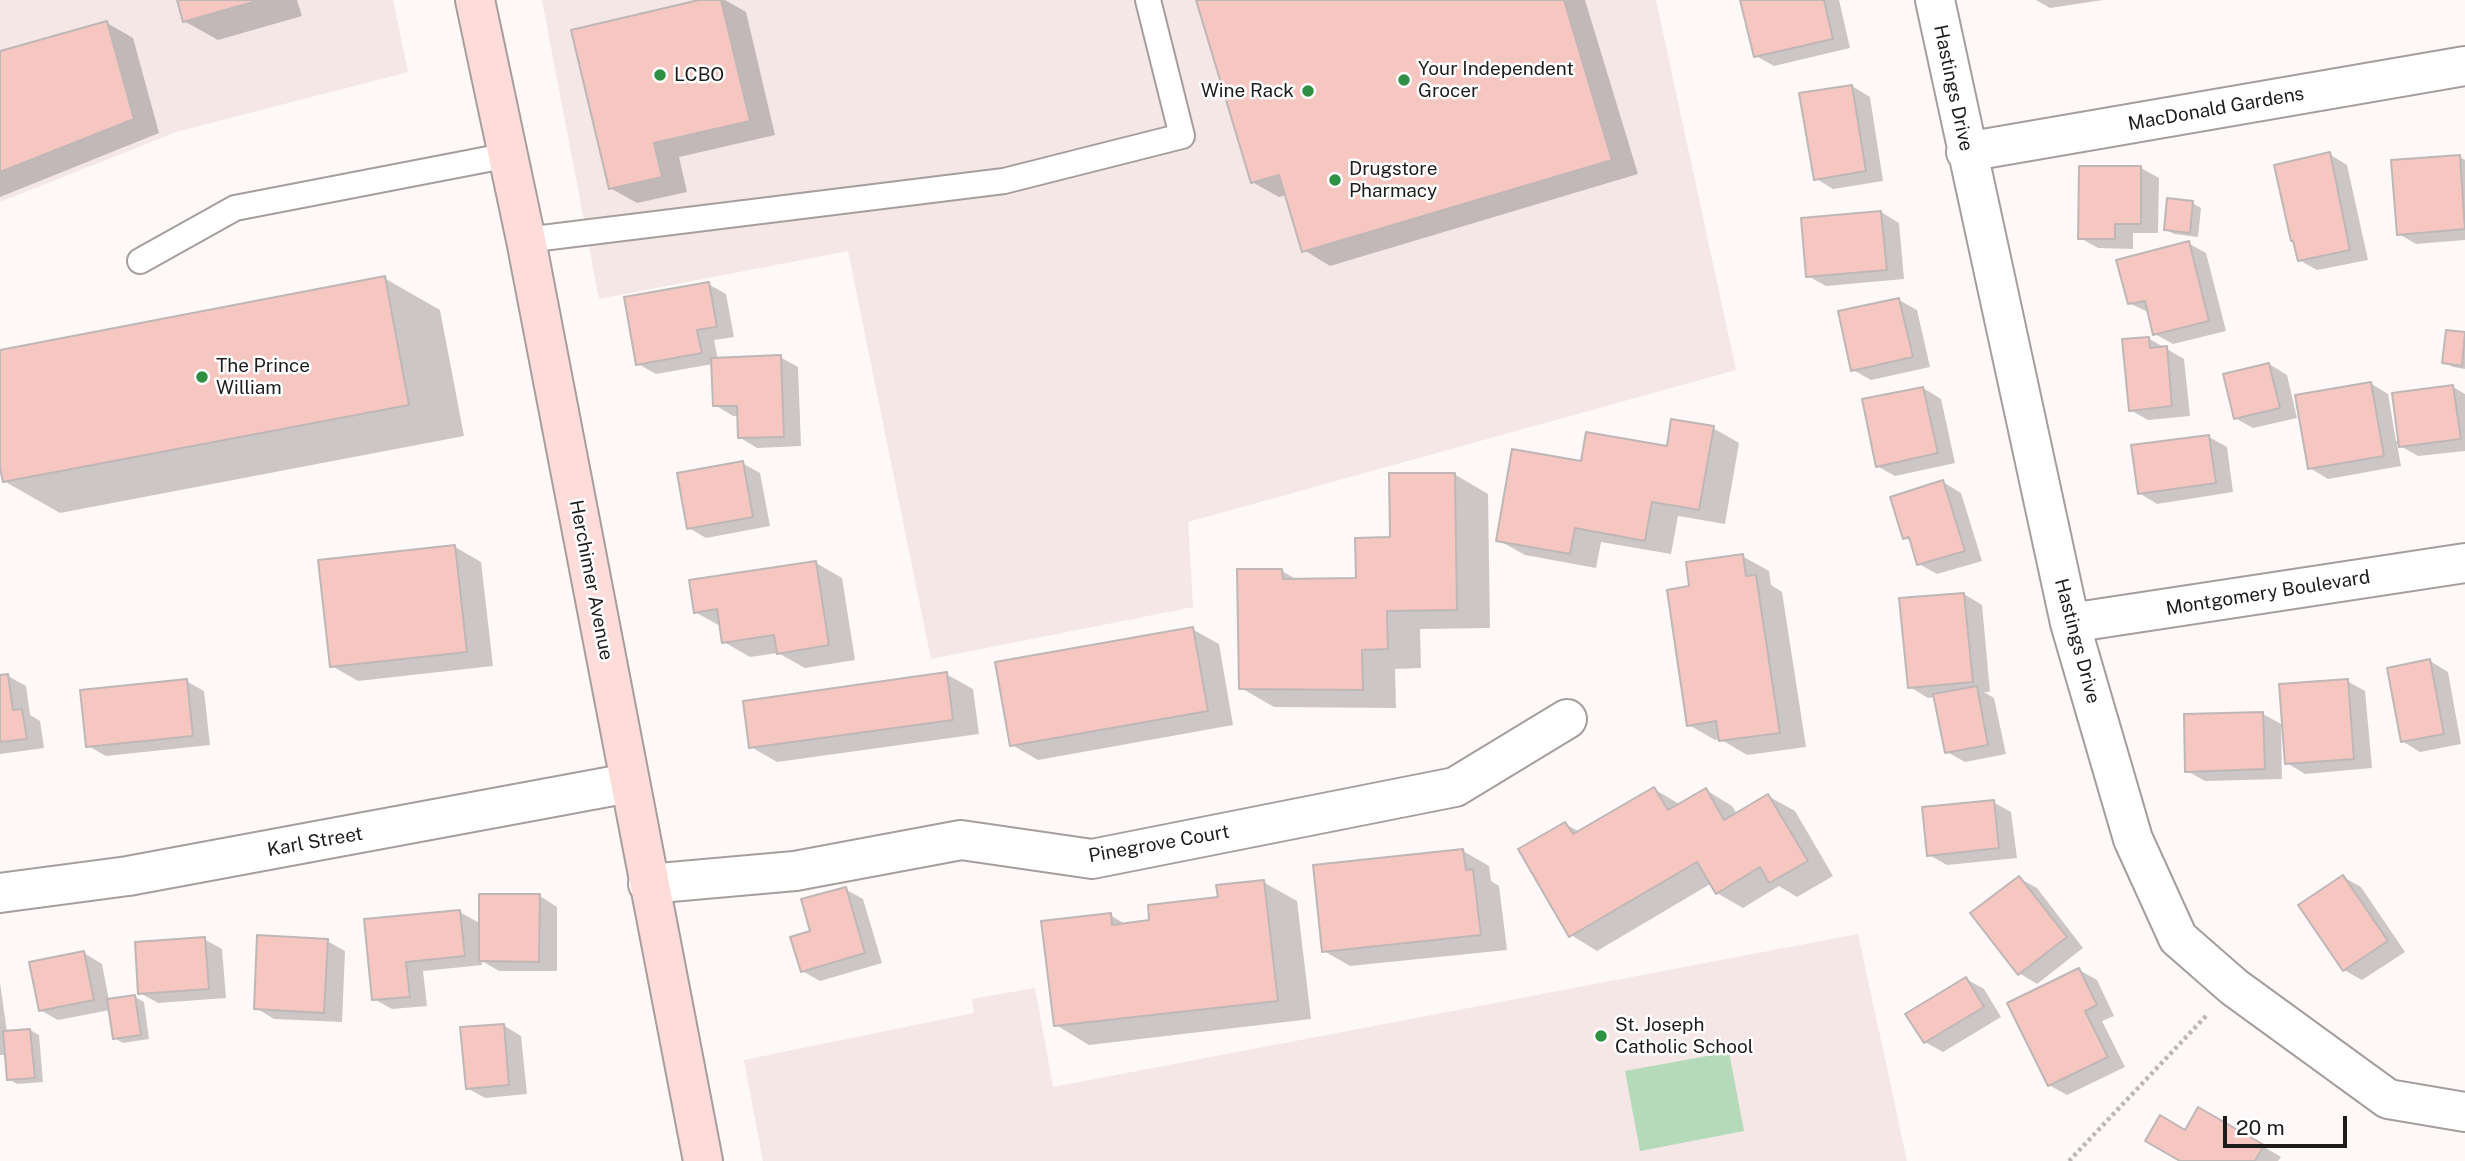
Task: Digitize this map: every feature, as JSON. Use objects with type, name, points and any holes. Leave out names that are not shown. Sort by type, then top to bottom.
[{"type":"street","name":"Herchimer Avenue","points":[[475,0],[526,240],[703,1161]]},
{"type":"street","name":"Hastings Drive","points":[[1935,0],[2070,623],[2133,839],[2178,938],[2234,987],[2388,1099],[2465,1112]]},
{"type":"street","name":"MacDonald Gardens","points":[[1966,152],[2465,66]]},
{"type":"street","name":"Montgomery Boulevard","points":[[2070,623],[2465,563]]},
{"type":"street","name":"Pinegrove Court","points":[[648,884],[796,871],[961,840],[1092,859],[1455,787],[1567,719]]},
{"type":"street","name":"Karl Street","points":[[0,893],[128,876],[629,783]]},
{"type":"lane","points":[[526,240],[1004,181],[1182,136],[1148,0]]},
{"type":"lane","points":[[140,261],[235,208],[509,155]]},
{"type":"path","points":[[2069,1161],[2234,987]]},
{"type":"shaded area","points":[[0,0],[393,0],[408,72],[176,132],[0,202]]},
{"type":"shaded area","points":[[542,0],[1656,0],[1736,370],[1188,522],[1193,607],[931,659],[848,251],[599,299]]},
{"type":"shaded area","name":"St. Joseph Catholic School","points":[[1858,934],[1907,1161],[763,1161],[744,1060],[974,1013],[972,999],[1035,988],[1053,1087]]},
{"type":"green space","points":[[1729,1052],[1744,1131],[1640,1151],[1625,1071]]},
{"type":"building","points":[[177,0],[260,0],[183,22]]},
{"type":"building","name":"LCBO","points":[[699,0],[721,0],[750,121],[654,143],[662,177],[609,189],[571,30]]},
{"type":"building","name":"Your Independent Grocer","points":[[1196,0],[1564,0],[1612,160],[1302,252],[1279,175],[1251,183]]},
{"type":"building","points":[[1740,0],[1824,0],[1833,39],[1754,57]]},
{"type":"building","points":[[107,21],[134,119],[0,172],[0,51]]},
{"type":"building","points":[[1852,85],[1866,171],[1814,180],[1799,93]]},
{"type":"building","points":[[2330,152],[2350,250],[2298,261],[2274,165]]},
{"type":"building","points":[[2460,155],[2465,229],[2397,235],[2391,160]]},
{"type":"building","points":[[2079,166],[2141,166],[2141,224],[2115,224],[2115,239],[2078,239]]},
{"type":"building","points":[[2167,198],[2193,201],[2190,233],[2164,230]]},
{"type":"building","points":[[1881,211],[1887,270],[1806,277],[1801,218]]},
{"type":"building","points":[[2189,241],[2209,321],[2153,335],[2145,301],[2128,304],[2116,260]]},
{"type":"building","name":"The Prince William","points":[[385,276],[409,405],[3,482],[0,468],[0,350]]},
{"type":"building","points":[[709,282],[717,327],[697,330],[702,353],[636,365],[624,297]]},
{"type":"building","points":[[1899,298],[1913,357],[1851,371],[1838,311]]},
{"type":"building","points":[[2446,330],[2465,332],[2462,366],[2442,363]]},
{"type":"building","points":[[2149,337],[2150,348],[2167,346],[2172,406],[2129,411],[2122,339]]},
{"type":"building","points":[[781,355],[784,437],[738,438],[737,406],[713,406],[711,358]]},
{"type":"building","points":[[2269,363],[2280,408],[2234,419],[2223,374]]},
{"type":"building","points":[[2371,382],[2384,456],[2308,469],[2295,395]]},
{"type":"building","points":[[2453,385],[2461,439],[2399,447],[2392,393]]},
{"type":"building","points":[[1923,387],[1938,453],[1876,467],[1862,399]]},
{"type":"building","points":[[1671,419],[1714,426],[1699,510],[1652,502],[1645,541],[1575,528],[1570,554],[1496,541],[1512,449],[1581,461],[1586,432],[1667,446]]},
{"type":"building","points":[[2209,435],[2216,483],[2138,494],[2131,445]]},
{"type":"building","points":[[743,461],[753,517],[687,529],[677,473]]},
{"type":"building","points":[[1389,473],[1455,473],[1457,610],[1387,611],[1388,649],[1362,650],[1363,690],[1239,689],[1237,569],[1282,569],[1283,579],[1356,578],[1355,538],[1390,537]]},
{"type":"building","points":[[1943,480],[1965,551],[1917,565],[1909,537],[1903,539],[1890,497]]},
{"type":"building","points":[[455,545],[467,652],[330,667],[318,560]]},
{"type":"building","points":[[1743,554],[1746,576],[1756,575],[1780,733],[1719,741],[1716,721],[1687,726],[1667,590],[1689,586],[1686,562]]},
{"type":"building","points":[[816,561],[829,645],[777,654],[774,635],[722,643],[717,609],[694,613],[689,580]]},
{"type":"building","points":[[1964,593],[1973,682],[1908,688],[1899,598]]},
{"type":"building","points":[[1193,627],[1208,711],[1010,746],[995,662]]},
{"type":"building","points":[[2430,659],[2444,734],[2401,742],[2387,668]]},
{"type":"building","points":[[947,672],[953,720],[749,748],[743,701]]},
{"type":"building","points":[[8,674],[13,710],[22,709],[27,739],[0,742],[0,675]]},
{"type":"building","points":[[187,679],[193,736],[86,747],[80,690]]},
{"type":"building","points":[[2348,679],[2354,759],[2285,764],[2279,684]]},
{"type":"building","points":[[1977,686],[1988,745],[1945,753],[1933,694]]},
{"type":"building","points":[[2263,712],[2265,769],[2185,772],[2184,714]]},
{"type":"building","points":[[1654,787],[1668,810],[1706,788],[1724,820],[1768,794],[1808,861],[1769,883],[1760,867],[1716,894],[1697,862],[1569,937],[1518,849],[1565,822],[1573,834]]},
{"type":"building","points":[[1994,800],[1999,848],[1927,856],[1922,807]]},
{"type":"building","points":[[1463,849],[1466,870],[1473,869],[1481,935],[1322,952],[1313,865]]},
{"type":"building","points":[[2343,875],[2388,941],[2343,971],[2298,905]]},
{"type":"building","points":[[2019,876],[2067,937],[2018,975],[1970,913]]},
{"type":"building","points":[[1264,880],[1278,1001],[1054,1026],[1041,921],[1111,913],[1112,925],[1149,920],[1148,905],[1218,897],[1216,885]]},
{"type":"building","points":[[846,887],[865,953],[801,972],[790,937],[810,931],[801,899]]},
{"type":"building","points":[[479,894],[540,894],[539,962],[479,961]]},
{"type":"building","points":[[460,910],[465,956],[406,962],[410,997],[372,1000],[364,919]]},
{"type":"building","points":[[257,935],[328,939],[324,1013],[254,1009]]},
{"type":"building","points":[[205,937],[209,989],[138,994],[135,942]]},
{"type":"building","points":[[84,951],[94,1000],[39,1011],[29,962]]},
{"type":"building","points":[[2079,968],[2097,1005],[2085,1011],[2108,1057],[2048,1086],[2007,1003]]},
{"type":"building","points":[[1966,977],[1984,1007],[1924,1043],[1905,1014]]},
{"type":"building","points":[[135,995],[141,1035],[113,1039],[107,999]]},
{"type":"building","points":[[504,1024],[509,1085],[466,1089],[460,1027]]},
{"type":"building","points":[[30,1029],[35,1078],[7,1080],[3,1031]]},
{"type":"building","points":[[2198,1107],[2264,1145],[2255,1161],[2180,1161],[2145,1141],[2160,1115],[2185,1130]]},
{"type":"place","name":"LCBO","points":[[660,75]]},
{"type":"place","name":"Your Independent Grocer","points":[[1404,80]]},
{"type":"place","name":"Wine Rack","points":[[1308,91]]},
{"type":"place","name":"Drugstore Pharmacy","points":[[1335,180]]},
{"type":"place","name":"The Prince William","points":[[202,377]]},
{"type":"place","name":"St. Joseph Catholic School","points":[[1601,1036]]}]
